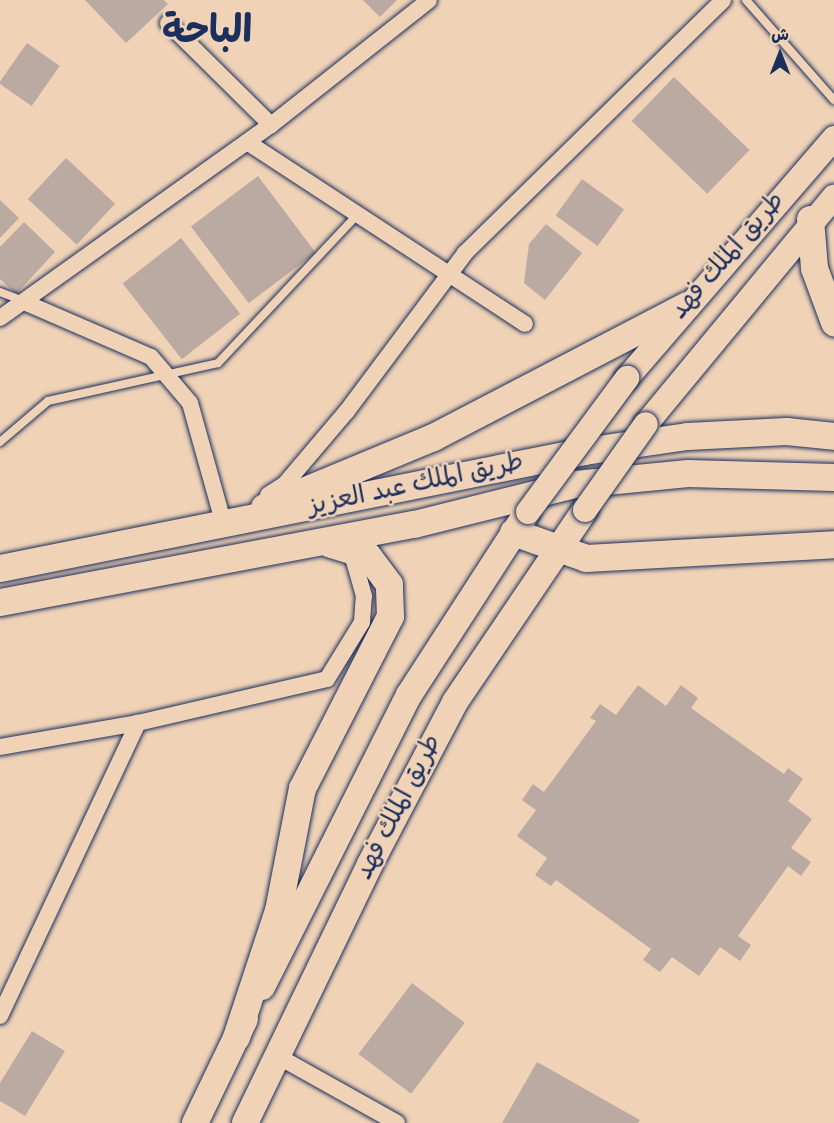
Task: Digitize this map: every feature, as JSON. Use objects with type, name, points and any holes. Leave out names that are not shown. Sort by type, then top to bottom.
[{"type":"highway","points":[[810,219],[814,268],[834,322]]},
{"type":"highway","points":[[224,525],[433,437],[687,305]]},
{"type":"highway","name":"طريق الملك عبد العزيز","points":[[0,568],[664,439],[786,431],[834,436]]},
{"type":"highway","name":"طريق الملك عبد العزيز","points":[[0,602],[320,542],[575,484],[687,473],[834,477]]},
{"type":"highway","points":[[521,522],[557,549],[623,559],[834,544]]},
{"type":"highway","points":[[236,1037],[278,910],[302,788],[390,616],[389,584],[367,555],[350,547],[320,542]]},
{"type":"main road","name":"طريق الملك فهد","points":[[195,1123],[236,1037],[410,694],[521,522],[627,378],[687,305],[834,138]]},
{"type":"main road","name":"طريق الملك فهد","points":[[245,1123],[279,1057],[370,864],[455,702],[557,549],[646,424],[810,219],[834,197]]},
{"type":"street","points":[[0,318],[271,125],[429,0]]},
{"type":"street","points":[[24,302],[150,357],[168,377],[190,403],[224,525],[285,484],[452,272],[723,0]]},
{"type":"street","points":[[168,23],[271,125]]},
{"type":"street","points":[[247,142],[452,272],[525,324]]},
{"type":"street","points":[[0,747],[138,723],[327,679],[362,622],[364,596],[350,547]]},
{"type":"street","points":[[0,1016],[138,723]]},
{"type":"street","points":[[279,1057],[397,1123]]},
{"type":"lane","points":[[746,0],[834,100]]},
{"type":"lane","points":[[0,442],[48,401],[168,377],[218,363],[359,213]]},
{"type":"lane","points":[[0,292],[24,302]]},
{"type":"building","points":[[85,0],[164,0],[168,4],[126,43]]},
{"type":"building","points":[[363,0],[397,0],[380,17]]},
{"type":"building","points":[[27,43],[60,66],[32,106],[0,84]]},
{"type":"building","points":[[674,77],[750,150],[707,194],[632,121]]},
{"type":"building","points":[[66,158],[115,204],[77,245],[28,199]]},
{"type":"building","points":[[258,176],[316,253],[249,303],[191,227]]},
{"type":"building","points":[[582,179],[624,210],[598,246],[556,215]]},
{"type":"building","points":[[0,200],[19,218],[0,238]]},
{"type":"building","points":[[24,222],[55,252],[16,294],[0,279],[0,247]]},
{"type":"building","points":[[546,224],[582,253],[545,300],[524,283],[529,244]]},
{"type":"building","points":[[181,238],[240,314],[182,359],[123,284]]},
{"type":"building","points":[[638,685],[666,706],[681,685],[698,698],[691,708],[784,774],[788,768],[803,779],[788,801],[812,819],[791,848],[811,862],[801,876],[788,866],[738,936],[751,945],[740,961],[720,947],[699,976],[672,957],[660,972],[643,960],[651,949],[556,880],[551,886],[535,875],[547,858],[517,836],[536,810],[522,800],[533,784],[544,792],[596,721],[590,718],[600,704],[616,715]]},
{"type":"building","points":[[412,983],[465,1023],[411,1094],[358,1054]]},
{"type":"building","points":[[32,1031],[65,1051],[25,1116],[0,1101],[0,1083]]},
{"type":"building","points":[[537,1062],[640,1120],[638,1123],[502,1123]]},
{"type":"district","name":"الباحة","points":[[207,34]]}]
